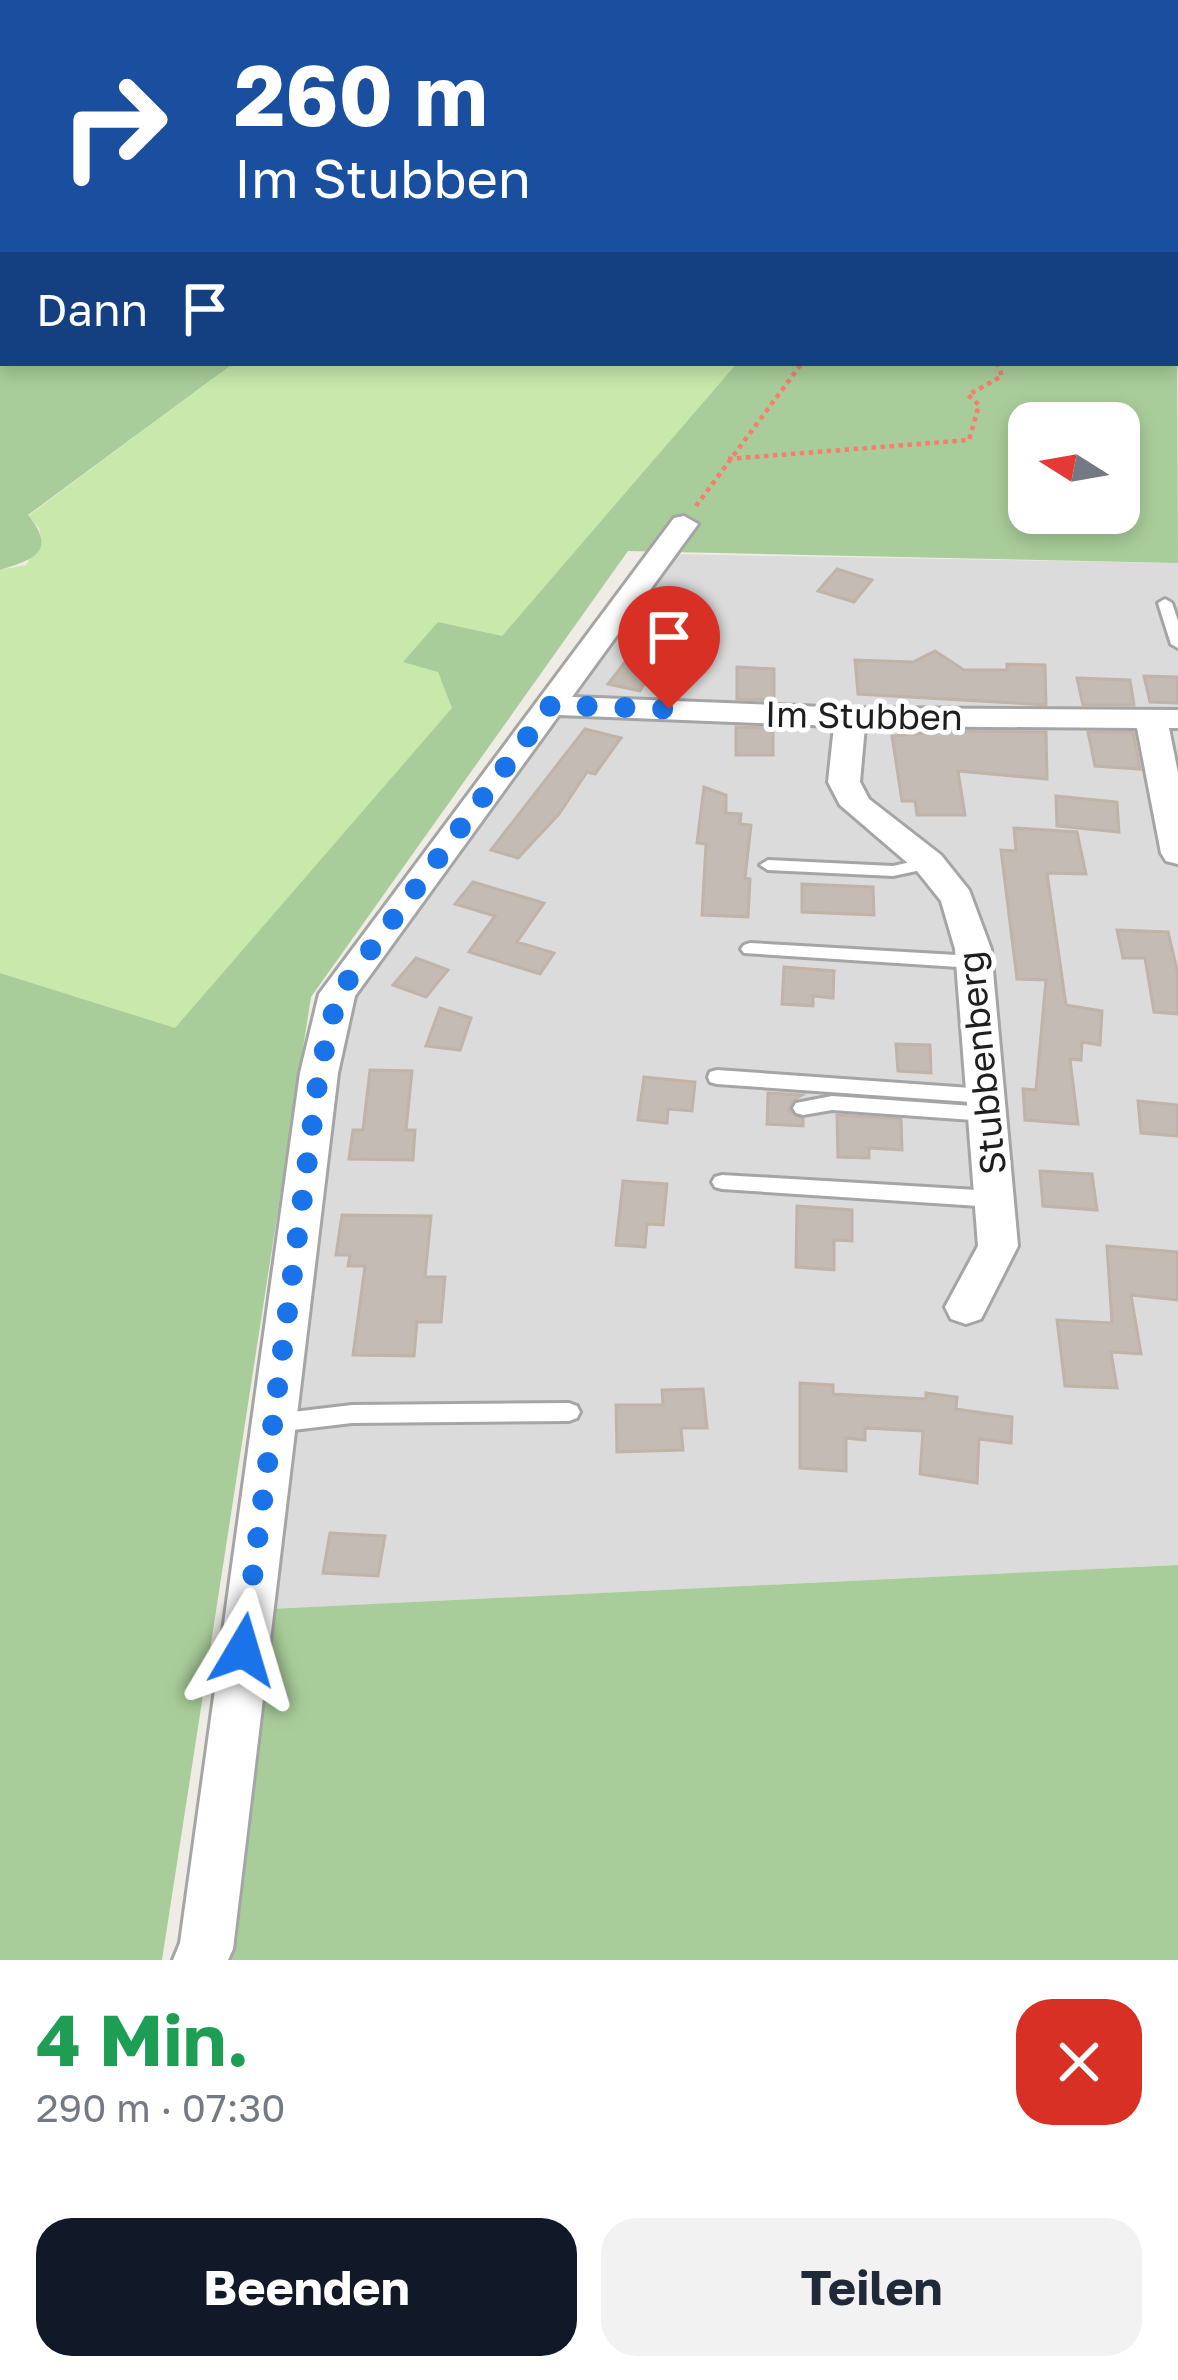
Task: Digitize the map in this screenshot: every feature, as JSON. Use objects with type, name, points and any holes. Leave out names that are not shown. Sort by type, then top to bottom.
[{"type":"street","points":[[200,1960],[209,1928],[319,1073],[338,994],[684,524]]},
{"type":"street","name":"Im Stubben","points":[[551,705],[850,717],[1165,719]]},
{"type":"street","name":"Stubbenberg","points":[[850,717],[844,782],[856,805],[929,863],[957,898],[974,962],[998,1246],[966,1307]]},
{"type":"street","points":[[1165,719],[1178,853]]},
{"type":"lane","points":[[1165,603],[1178,644]]},
{"type":"lane","points":[[768,865],[892,871],[929,863]]},
{"type":"lane","points":[[751,949],[974,962]]},
{"type":"lane","points":[[717,1077],[986,1105]]},
{"type":"lane","points":[[802,1108],[832,1103],[986,1105]]},
{"type":"lane","points":[[722,1182],[994,1198]]},
{"type":"lane","points":[[272,1424],[352,1414],[569,1412]]},
{"type":"path","points":[[684,524],[800,366]]},
{"type":"path","points":[[728,459],[969,440],[979,405],[968,395],[1002,376],[998,366]]},
{"type":"shaded area","points":[[663,554],[1178,563],[1178,1565],[248,1610],[331,1070],[352,996]]},
{"type":"green space","points":[[0,366],[230,366],[28,515],[41,546],[31,558],[0,570]]},
{"type":"green space","points":[[230,366],[734,366],[502,636],[438,672],[453,708],[175,1029],[0,973],[0,570],[26,565],[41,540],[39,528],[28,516]]},
{"type":"green space","points":[[734,366],[1177,366],[1178,563],[628,551],[311,997],[162,1960],[0,1960],[0,973],[175,1028],[452,708],[438,672],[403,662],[438,622],[502,636]]},
{"type":"green space","points":[[1178,1565],[1178,1960],[200,1960],[248,1610]]},
{"type":"building","points":[[837,569],[872,580],[854,602],[818,591]]},
{"type":"building","points":[[656,622],[681,628],[666,648],[666,681],[646,680],[640,691],[608,684]]},
{"type":"building","points":[[935,651],[964,670],[1045,665],[1046,705],[858,694],[855,660],[913,662]]},
{"type":"building","points":[[737,667],[774,669],[774,700],[737,699]]},
{"type":"building","points":[[1144,676],[1178,677],[1178,703],[1150,702]]},
{"type":"building","points":[[1077,678],[1130,680],[1134,705],[1083,705]]},
{"type":"building","points":[[736,727],[773,728],[773,755],[736,755]]},
{"type":"building","points":[[585,729],[621,738],[595,774],[587,772],[559,814],[518,858],[491,850]]},
{"type":"building","points":[[1046,732],[1047,779],[958,771],[965,815],[917,815],[915,801],[902,801],[892,736]]},
{"type":"building","points":[[1088,732],[1133,732],[1140,769],[1095,766]]},
{"type":"building","points":[[704,787],[726,795],[726,813],[741,814],[740,824],[751,825],[745,878],[750,879],[748,917],[702,915],[706,844],[697,843]]},
{"type":"building","points":[[1056,796],[1117,802],[1119,832],[1057,826]]},
{"type":"building","points":[[1014,828],[1077,832],[1086,874],[1047,873],[1066,1005],[1102,1011],[1100,1045],[1082,1042],[1081,1060],[1070,1059],[1078,1124],[1025,1120],[1023,1089],[1036,1090],[1046,980],[1017,979],[1001,850],[1016,851]]},
{"type":"building","points":[[473,882],[544,903],[517,942],[554,953],[540,974],[469,952],[495,916],[455,904]]},
{"type":"building","points":[[802,884],[873,887],[874,915],[802,912]]},
{"type":"building","points":[[1117,930],[1168,932],[1178,974],[1178,1014],[1154,1012],[1145,958],[1123,958]]},
{"type":"building","points":[[416,958],[448,970],[426,997],[393,985]]},
{"type":"building","points":[[784,967],[834,971],[833,998],[813,996],[813,1006],[782,1004]]},
{"type":"building","points":[[440,1008],[471,1018],[460,1050],[426,1046]]},
{"type":"building","points":[[896,1044],[930,1045],[931,1073],[898,1071]]},
{"type":"building","points":[[370,1070],[412,1071],[406,1130],[415,1130],[413,1160],[349,1159],[353,1130],[363,1130]]},
{"type":"building","points":[[644,1077],[695,1082],[692,1111],[668,1109],[667,1123],[638,1120]]},
{"type":"building","points":[[768,1093],[802,1095],[792,1101],[789,1110],[803,1119],[803,1126],[767,1124]]},
{"type":"building","points":[[1138,1101],[1178,1105],[1178,1136],[1141,1133]]},
{"type":"building","points":[[837,1115],[901,1119],[902,1150],[869,1148],[869,1158],[838,1157]]},
{"type":"building","points":[[1040,1171],[1092,1174],[1097,1210],[1043,1206]]},
{"type":"building","points":[[623,1181],[667,1184],[663,1225],[647,1224],[645,1247],[616,1245]]},
{"type":"building","points":[[797,1206],[852,1210],[852,1241],[834,1240],[834,1270],[796,1267]]},
{"type":"building","points":[[342,1215],[431,1216],[425,1277],[445,1277],[441,1322],[417,1322],[414,1356],[353,1355],[365,1266],[348,1266],[350,1255],[336,1255]]},
{"type":"building","points":[[1107,1246],[1178,1252],[1178,1300],[1131,1295],[1141,1354],[1111,1352],[1117,1388],[1065,1386],[1057,1320],[1112,1323]]},
{"type":"building","points":[[800,1383],[833,1385],[833,1394],[957,1397],[956,1409],[1012,1417],[1011,1443],[979,1439],[977,1483],[920,1474],[923,1431],[865,1428],[865,1440],[846,1438],[846,1471],[800,1468]]},
{"type":"building","points":[[703,1389],[707,1428],[681,1428],[683,1450],[617,1452],[616,1405],[663,1405],[662,1390]]},
{"type":"building","points":[[330,1533],[385,1536],[378,1576],[323,1573]]},
{"type":"route","points":[[243,1650],[319,1073],[338,994],[551,705],[669,709]]}]
